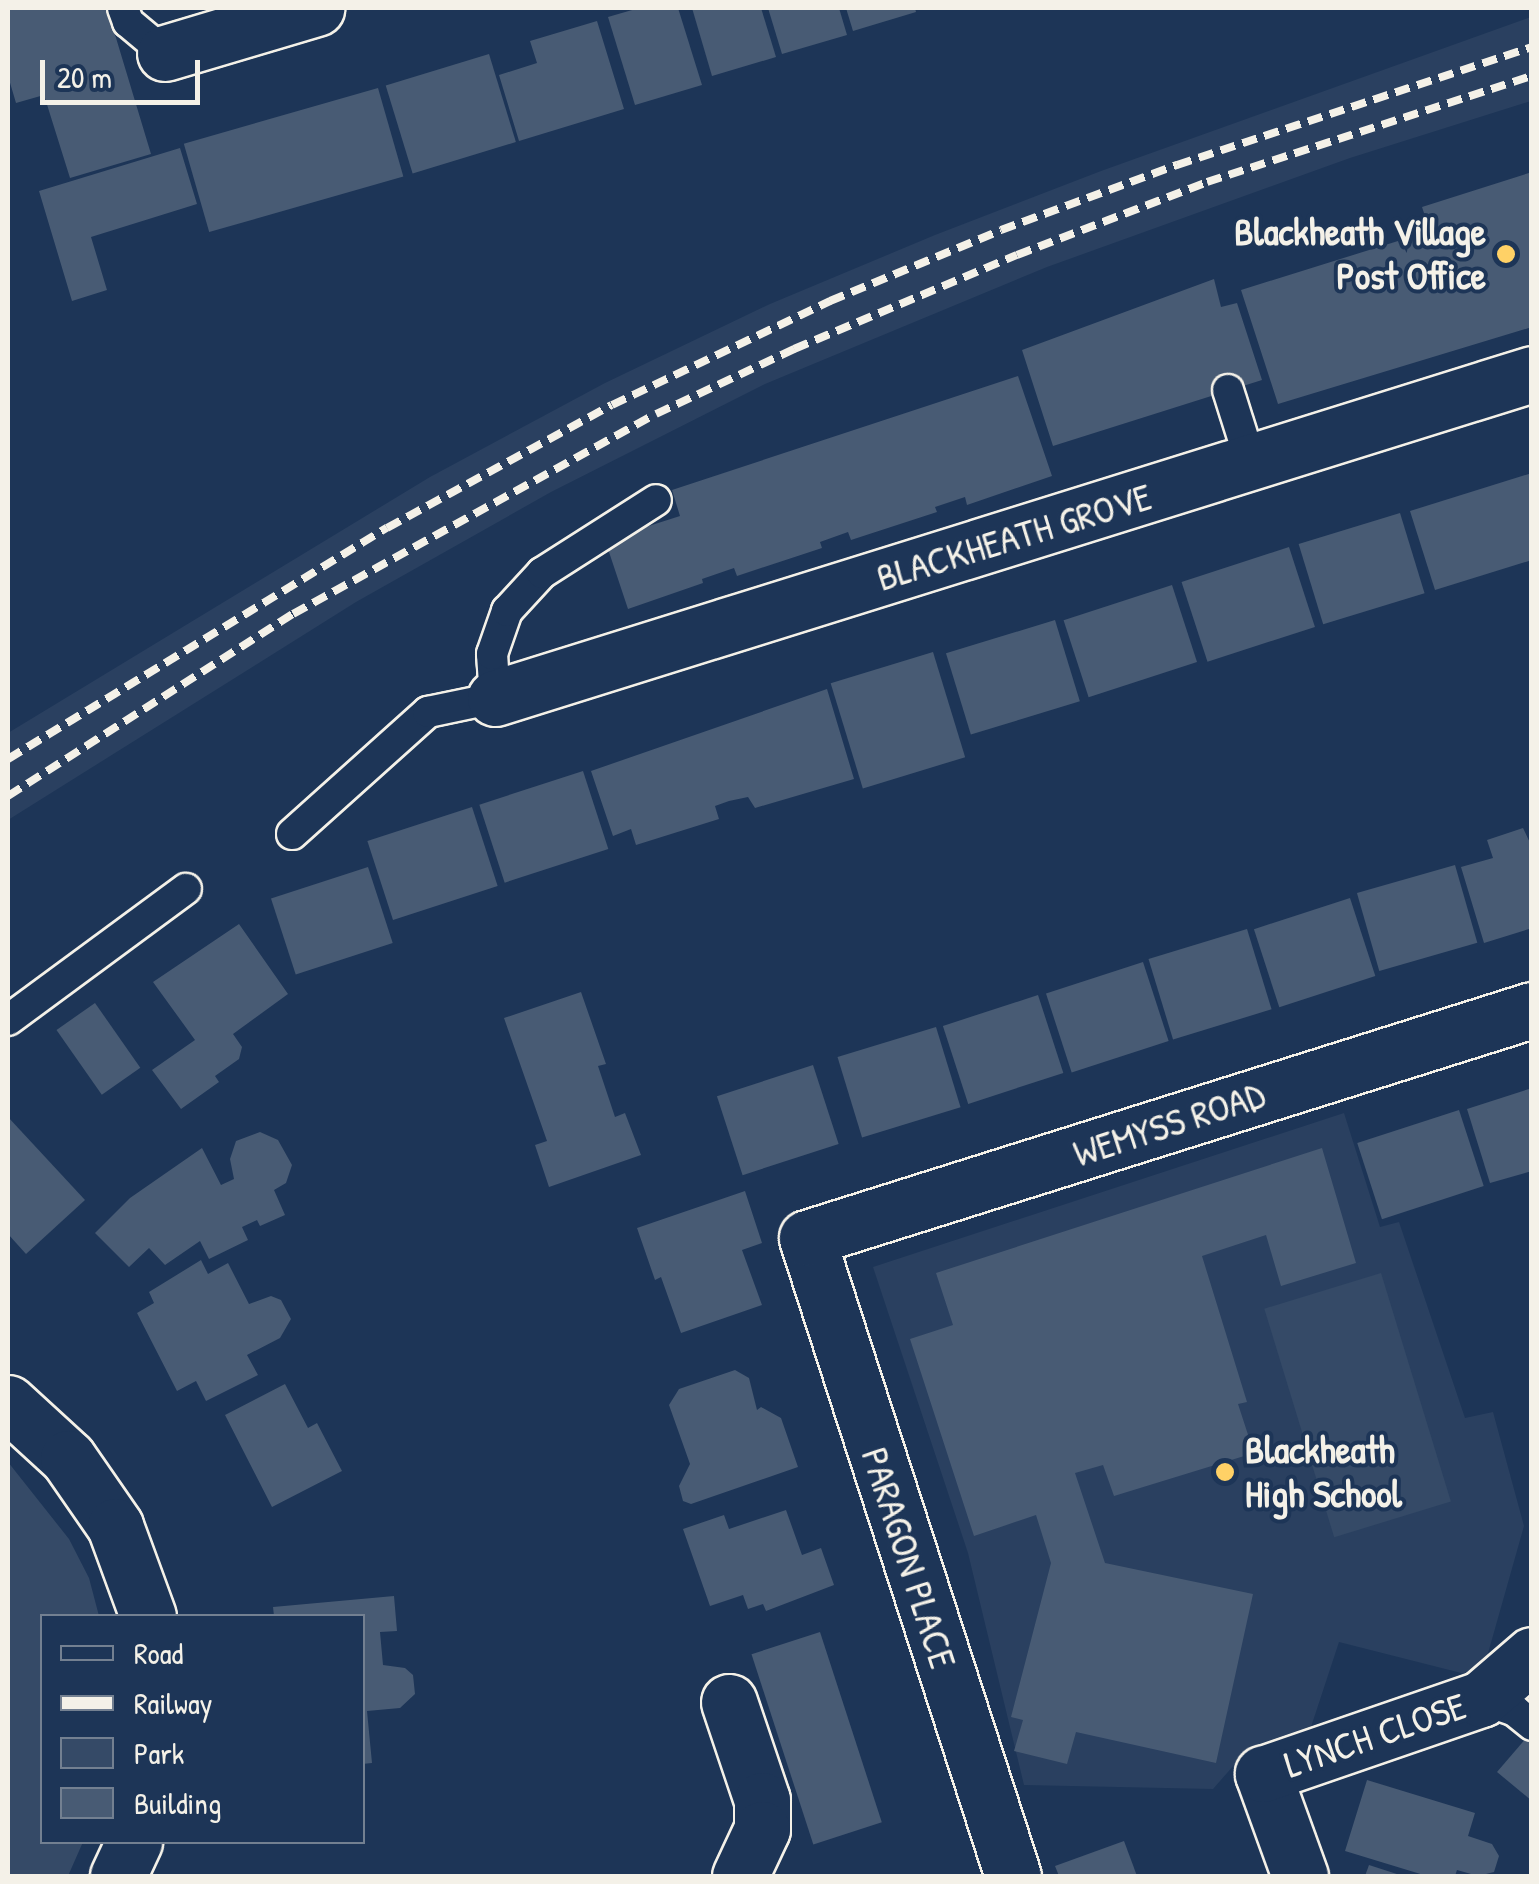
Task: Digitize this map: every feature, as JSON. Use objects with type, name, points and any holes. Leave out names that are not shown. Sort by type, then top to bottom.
[{"type":"street","points":[[165,53],[316,8]]},
{"type":"street","name":"BLACKHEATH GROVE","points":[[496,698],[1532,374]]},
{"type":"street","name":"WEMYSS ROAD","points":[[807,1238],[1532,1010]]},
{"type":"street","name":"PARAGON PLACE","points":[[807,1238],[1014,1876]]},
{"type":"street","points":[[8,1403],[68,1458],[114,1526],[147,1614]]},
{"type":"street","name":"LYNCH CLOSE","points":[[1300,1876],[1263,1774],[1482,1699],[1532,1654]]},
{"type":"street","points":[[729,1702],[762,1800],[762,1829],[740,1876]]},
{"type":"street","points":[[118,1876],[133,1844]]},
{"type":"lane","points":[[123,8],[128,22],[165,53]]},
{"type":"lane","points":[[1228,390],[1251,462]]},
{"type":"lane","points":[[292,834],[428,712],[496,698],[492,654],[507,611],[542,573],[656,500]]},
{"type":"lane","points":[[8,1020],[186,888]]},
{"type":"lane","points":[[1482,1699],[1515,1711],[1532,1725]]},
{"type":"shaded area","points":[[1531,17],[1531,101],[1350,158],[1047,267],[765,384],[551,492],[356,602],[8,820],[8,733],[430,477],[605,383],[770,304],[935,235],[1101,171]]},
{"type":"shaded area","name":"Blackheath High School","points":[[1344,1113],[1380,1227],[1399,1222],[1465,1418],[1493,1412],[1524,1526],[1481,1678],[1339,1642],[1310,1730],[1249,1748],[1213,1789],[1024,1785],[968,1553],[873,1267]]},
{"type":"green space","points":[[1381,1273],[1451,1502],[1334,1537],[1264,1309]]},
{"type":"green space","points":[[8,1462],[69,1539],[89,1578],[98,1614],[40,1614],[40,1844],[82,1844],[68,1876],[8,1876]]},
{"type":"building","points":[[8,8],[107,8],[151,154],[70,178],[44,95],[16,103],[8,76]]},
{"type":"building","points":[[639,8],[678,8],[702,85],[635,105],[608,17]]},
{"type":"building","points":[[692,8],[761,8],[776,57],[712,76]]},
{"type":"building","points":[[768,8],[839,8],[847,35],[782,54]]},
{"type":"building","points":[[846,8],[915,8],[916,12],[853,31]]},
{"type":"building","points":[[597,21],[624,109],[519,141],[499,75],[537,63],[530,41]]},
{"type":"building","points":[[489,54],[516,142],[413,174],[386,86]]},
{"type":"building","points":[[378,88],[403,176],[209,232],[184,144]]},
{"type":"building","points":[[180,148],[197,204],[91,237],[107,290],[72,301],[39,191]]},
{"type":"building","points":[[1532,172],[1532,327],[1278,404],[1241,290],[1430,231],[1422,207]]},
{"type":"building","points":[[1214,279],[1221,307],[1237,303],[1262,380],[1053,446],[1022,350]]},
{"type":"building","points":[[1018,376],[1052,476],[967,505],[965,497],[935,507],[937,512],[851,540],[848,532],[820,542],[822,548],[737,576],[734,568],[628,609],[605,540],[680,516],[672,490]]},
{"type":"building","points":[[1532,473],[1532,560],[1435,590],[1410,511]]},
{"type":"building","points":[[1400,513],[1425,593],[1323,624],[1299,544]]},
{"type":"building","points":[[1289,547],[1315,627],[1207,662],[1182,582]]},
{"type":"building","points":[[1172,585],[1197,662],[1089,697],[1064,620]]},
{"type":"building","points":[[1055,620],[1080,701],[971,735],[946,653]]},
{"type":"building","points":[[933,652],[965,757],[863,788],[831,683]]},
{"type":"building","points":[[827,689],[854,779],[755,808],[748,797],[729,801],[715,806],[719,819],[636,845],[631,829],[613,836],[591,771]]},
{"type":"building","points":[[583,771],[608,849],[505,883],[479,805]]},
{"type":"building","points":[[472,807],[498,886],[393,920],[367,841]]},
{"type":"building","points":[[1523,828],[1532,847],[1532,928],[1484,943],[1461,867],[1493,858],[1487,840]]},
{"type":"building","points":[[1455,865],[1477,943],[1379,971],[1357,893]]},
{"type":"building","points":[[368,867],[393,943],[296,975],[271,899]]},
{"type":"building","points":[[1350,898],[1375,976],[1279,1007],[1254,929]]},
{"type":"building","points":[[239,924],[288,994],[233,1034],[242,1047],[239,1059],[215,1076],[219,1082],[181,1109],[152,1070],[195,1040],[153,982]]},
{"type":"building","points":[[1247,929],[1272,1009],[1173,1039],[1149,959]]},
{"type":"building","points":[[1143,962],[1169,1041],[1072,1072],[1046,994]]},
{"type":"building","points":[[581,992],[606,1064],[598,1066],[615,1117],[625,1113],[641,1155],[549,1187],[535,1145],[547,1141],[504,1018]]},
{"type":"building","points":[[1038,995],[1063,1073],[968,1104],[943,1026]]},
{"type":"building","points":[[95,1003],[140,1068],[102,1095],[56,1030]]},
{"type":"building","points":[[936,1027],[961,1107],[862,1137],[838,1057]]},
{"type":"building","points":[[813,1065],[839,1144],[743,1175],[717,1096]]},
{"type":"building","points":[[1532,1088],[1532,1171],[1490,1183],[1467,1109]]},
{"type":"building","points":[[1459,1110],[1484,1186],[1382,1219],[1357,1143]]},
{"type":"building","points":[[8,1117],[85,1200],[26,1254],[8,1234]]},
{"type":"building","points":[[260,1132],[278,1140],[292,1165],[286,1183],[274,1190],[285,1215],[260,1226],[257,1220],[242,1227],[248,1240],[209,1259],[200,1241],[165,1265],[149,1248],[129,1267],[95,1233],[130,1198],[202,1148],[221,1185],[234,1179],[230,1159],[236,1141]]},
{"type":"building","points":[[1322,1148],[1356,1263],[1281,1286],[1266,1235],[1202,1256],[1247,1402],[1238,1404],[1254,1453],[1114,1496],[1103,1465],[1075,1473],[1105,1563],[1253,1594],[1216,1763],[1076,1732],[1067,1764],[1014,1751],[1023,1720],[1011,1717],[1051,1563],[1036,1515],[974,1536],[910,1339],[953,1325],[936,1273]]},
{"type":"building","points":[[745,1191],[762,1243],[742,1250],[762,1305],[681,1333],[661,1277],[655,1280],[637,1228]]},
{"type":"building","points":[[201,1260],[208,1274],[228,1263],[249,1304],[271,1296],[281,1300],[291,1319],[280,1338],[247,1355],[258,1375],[206,1401],[196,1381],[177,1391],[137,1313],[154,1303],[149,1292]]},
{"type":"building","points":[[735,1370],[749,1378],[757,1410],[761,1407],[781,1418],[798,1467],[691,1504],[683,1501],[679,1486],[690,1464],[669,1405],[679,1389]]},
{"type":"building","points":[[285,1384],[308,1428],[317,1423],[342,1471],[272,1507],[225,1415]]},
{"type":"building","points":[[786,1510],[802,1555],[821,1548],[834,1585],[766,1611],[763,1604],[748,1609],[743,1595],[710,1606],[683,1529],[724,1515],[729,1529]]},
{"type":"building","points":[[394,1596],[397,1631],[380,1632],[383,1665],[405,1668],[413,1675],[415,1694],[400,1708],[367,1711],[372,1763],[365,1764],[365,1614],[274,1614],[273,1607]]},
{"type":"building","points":[[820,1632],[882,1822],[813,1844],[752,1654]]},
{"type":"building","points":[[1528,1736],[1532,1738],[1532,1801],[1497,1772]]},
{"type":"building","points":[[1367,1780],[1475,1813],[1468,1836],[1492,1844],[1499,1856],[1494,1872],[1478,1876],[1457,1870],[1455,1876],[1427,1876],[1345,1851]]},
{"type":"building","points":[[1124,1841],[1137,1876],[1059,1876],[1055,1866]]},
{"type":"building","points":[[1369,1865],[1403,1876],[1365,1876]]},
{"type":"railway","points":[[8,759],[387,528],[612,405],[830,301],[1001,230],[1177,165],[1532,47]]},
{"type":"railway","points":[[8,796],[293,614],[656,414],[794,349],[1017,255],[1207,182],[1532,76]]},
{"type":"place","name":"Blackheath Village Post Office","points":[[1506,254]]},
{"type":"place","name":"Blackheath High School","points":[[1225,1472]]}]
